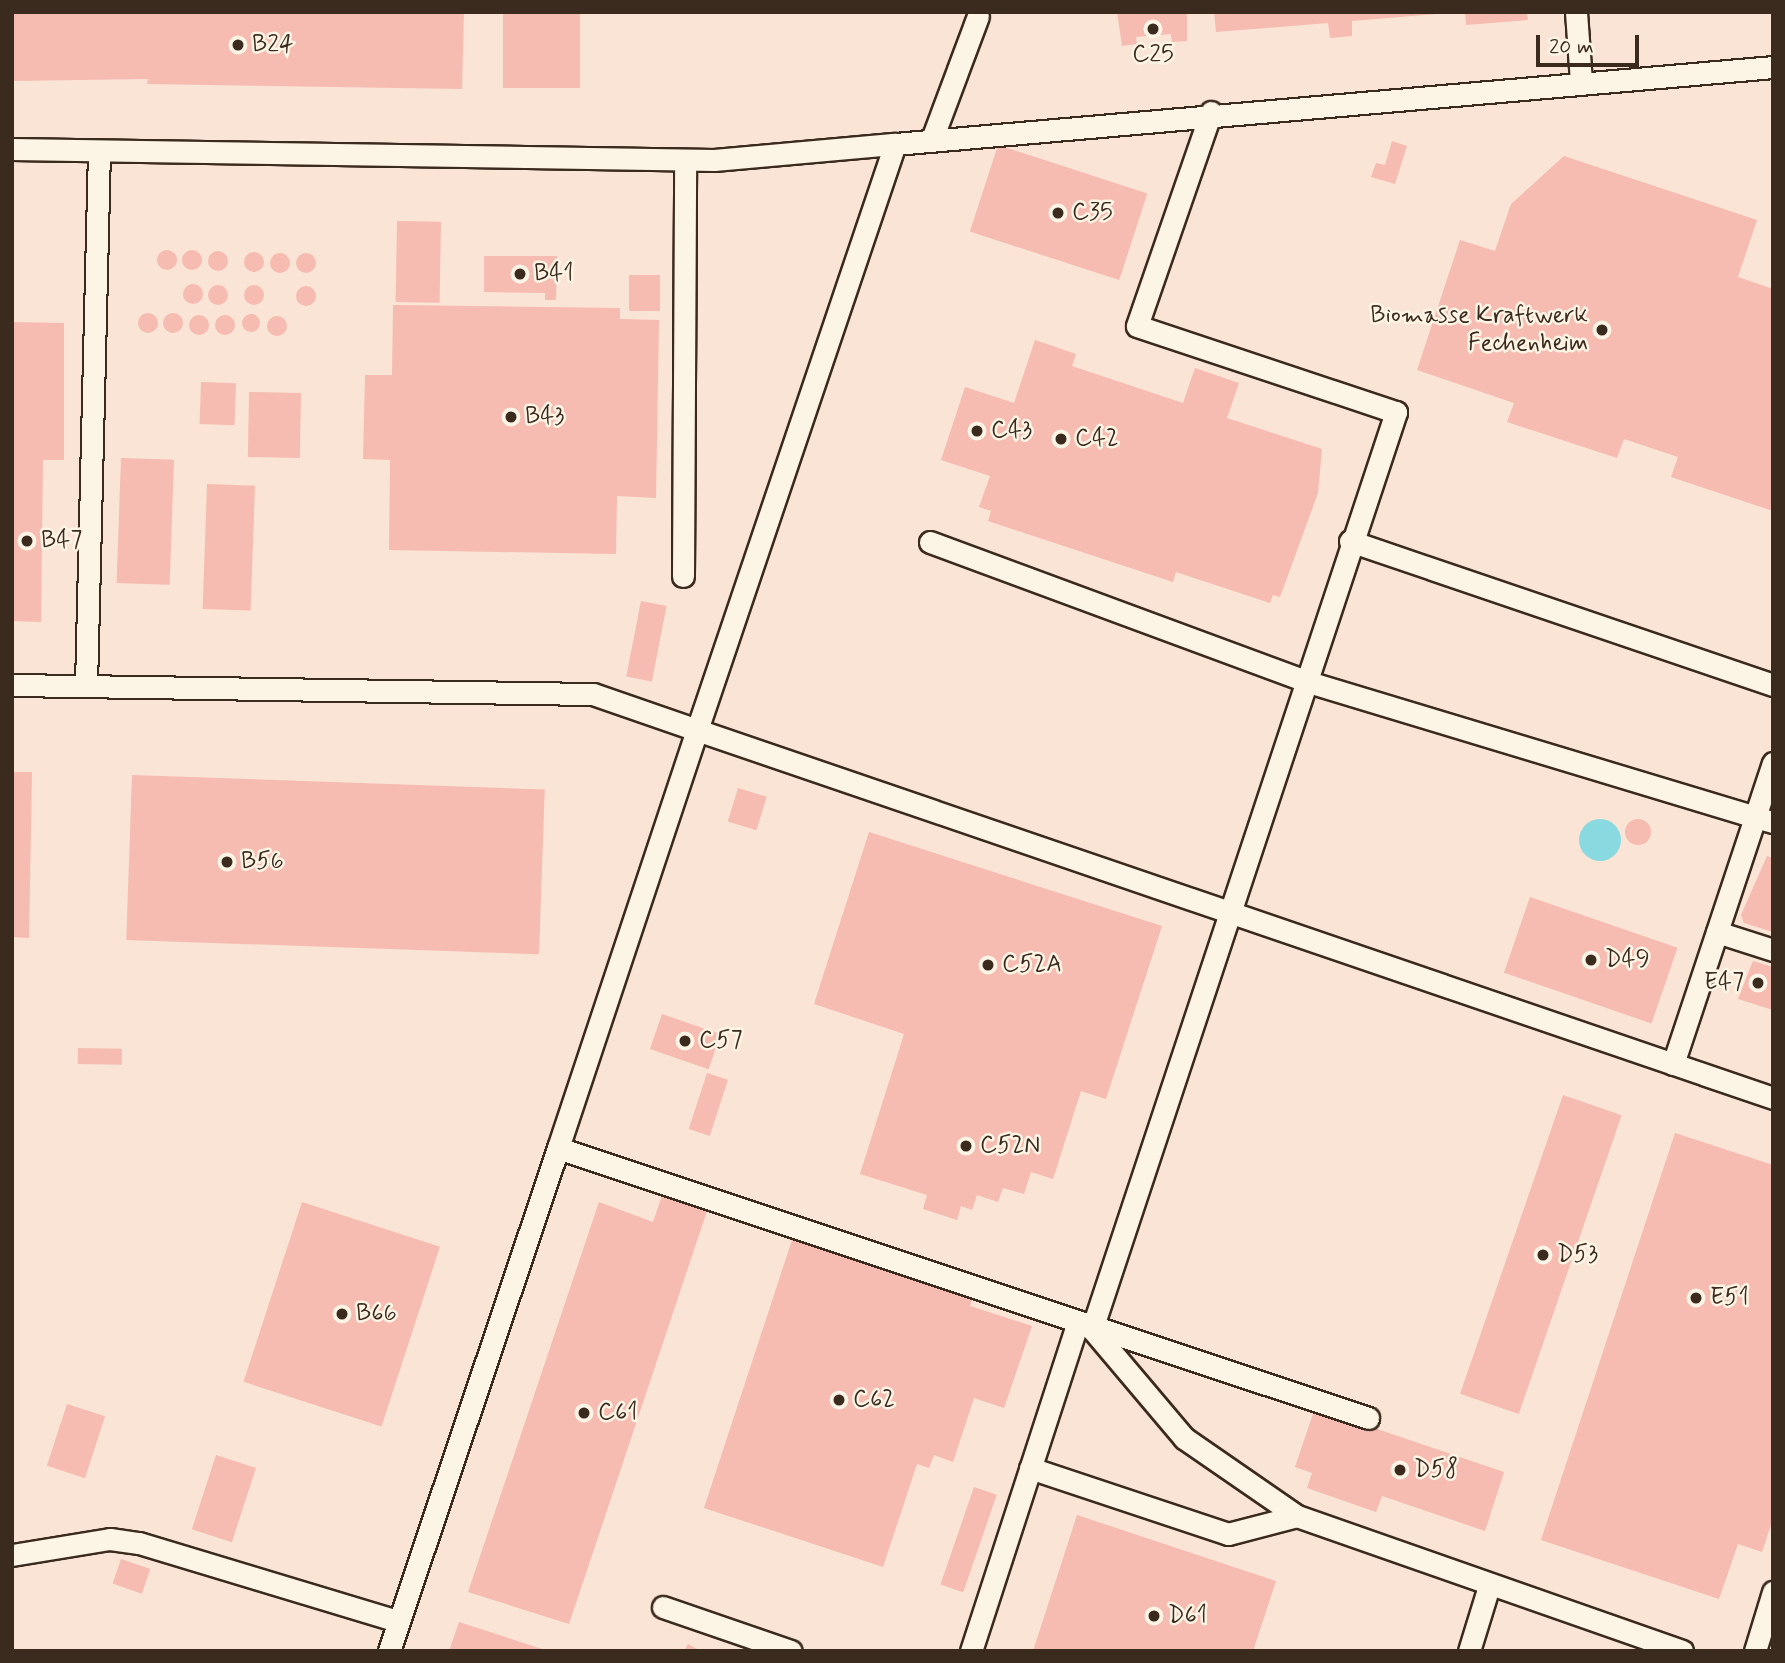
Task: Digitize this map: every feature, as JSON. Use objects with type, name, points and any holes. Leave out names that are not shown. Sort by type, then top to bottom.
[{"type":"lane","points":[[1576,12],[1581,81]]},
{"type":"lane","points":[[932,139],[978,16]]},
{"type":"lane","points":[[12,149],[685,159],[895,144],[1211,112],[1773,67]]},
{"type":"lane","points":[[971,1651],[1030,1468],[1084,1327],[1230,911],[1350,541],[1396,412],[1137,326],[1211,112]]},
{"type":"lane","points":[[389,1651],[895,144]]},
{"type":"lane","points":[[86,686],[99,151]]},
{"type":"lane","points":[[683,576],[685,159]]},
{"type":"lane","points":[[1350,541],[1773,685]]},
{"type":"lane","points":[[930,542],[1305,681],[1764,819]]},
{"type":"lane","points":[[12,685],[593,694],[1773,1098]]},
{"type":"lane","points":[[1673,1064],[1717,932],[1764,819],[1773,763]]},
{"type":"lane","points":[[1717,932],[1773,950]]},
{"type":"lane","points":[[558,1148],[1084,1327],[1368,1418]]},
{"type":"lane","points":[[1084,1327],[1184,1438],[1297,1516],[1489,1586],[1682,1651]]},
{"type":"lane","points":[[1030,1468],[1228,1534],[1297,1516]]},
{"type":"lane","points":[[12,1555],[110,1539],[139,1543],[398,1621]]},
{"type":"lane","points":[[1469,1651],[1489,1586]]},
{"type":"lane","points":[[1755,1651],[1773,1592]]},
{"type":"lane","points":[[663,1607],[790,1651]]},
{"type":"shaded area","points":[[12,12],[1773,12],[1773,1651],[12,1651]]},
{"type":"water","points":[[1600,819],[1615,825],[1621,840],[1615,855],[1600,861],[1585,855],[1579,840],[1585,825]]},
{"type":"building","name":"B24","points":[[12,12],[464,12],[462,89],[147,84],[148,79],[12,81]]},
{"type":"building","points":[[503,12],[580,12],[580,88],[503,88]]},
{"type":"building","name":"C25","points":[[1117,12],[1187,12],[1187,41],[1172,42],[1171,34],[1136,37],[1137,44],[1122,46]]},
{"type":"building","points":[[1214,12],[1436,14],[1352,21],[1352,36],[1330,38],[1328,23],[1216,32]]},
{"type":"building","points":[[1465,12],[1527,12],[1528,20],[1466,25]]},
{"type":"building","points":[[1392,141],[1407,146],[1395,184],[1371,177],[1376,163],[1385,165]]},
{"type":"building","name":"C35","points":[[998,145],[1147,194],[1119,280],[970,232]]},
{"type":"building","name":"Biomasse Kraftwerk Fechenheim","points":[[1564,156],[1757,220],[1738,277],[1773,289],[1773,511],[1671,477],[1678,457],[1624,439],[1617,458],[1507,422],[1514,403],[1417,370],[1460,240],[1495,251],[1511,204]]},
{"type":"building","points":[[397,221],[441,222],[440,303],[396,302]]},
{"type":"building","points":[[163,250],[171,250],[177,260],[171,270],[163,270],[157,264],[157,256]]},
{"type":"building","points":[[188,250],[196,250],[202,260],[196,270],[188,270],[182,264],[182,256]]},
{"type":"building","points":[[214,251],[222,251],[228,261],[222,271],[214,271],[208,265],[208,257]]},
{"type":"building","points":[[250,252],[258,252],[264,262],[258,272],[250,272],[244,266],[244,258]]},
{"type":"building","points":[[276,253],[284,253],[290,263],[284,273],[276,273],[270,267],[270,259]]},
{"type":"building","points":[[302,253],[310,253],[316,263],[310,273],[302,273],[296,267],[296,259]]},
{"type":"building","name":"B41","points":[[484,256],[557,256],[556,300],[545,300],[545,293],[484,292]]},
{"type":"building","points":[[629,275],[660,275],[660,311],[629,311]]},
{"type":"building","points":[[189,284],[197,284],[203,294],[197,304],[189,304],[183,298],[183,290]]},
{"type":"building","points":[[214,285],[222,285],[228,295],[222,305],[214,305],[208,299],[208,291]]},
{"type":"building","points":[[250,285],[258,285],[264,295],[258,305],[250,305],[244,299],[244,291]]},
{"type":"building","points":[[306,286],[313,289],[316,296],[313,303],[306,306],[299,303],[296,296],[299,289]]},
{"type":"building","name":"B43","points":[[393,305],[620,308],[620,319],[659,320],[656,498],[617,496],[616,554],[389,550],[390,460],[363,459],[365,375],[392,375]]},
{"type":"building","points":[[144,313],[152,313],[158,323],[152,333],[144,333],[138,327],[138,319]]},
{"type":"building","points":[[169,313],[177,313],[183,323],[177,333],[169,333],[163,327],[163,319]]},
{"type":"building","points":[[251,314],[259,319],[260,323],[255,331],[251,332],[243,327],[242,323],[247,315]]},
{"type":"building","points":[[195,315],[203,315],[209,325],[203,335],[195,335],[189,329],[189,321]]},
{"type":"building","points":[[221,315],[229,315],[235,325],[229,335],[221,335],[215,329],[215,321]]},
{"type":"building","points":[[277,316],[284,319],[287,326],[284,333],[277,336],[270,333],[267,326],[270,319]]},
{"type":"building","name":"B47","points":[[12,322],[64,323],[64,460],[43,460],[41,622],[12,621]]},
{"type":"building","points":[[1035,340],[1076,354],[1072,366],[1183,403],[1195,368],[1239,383],[1227,418],[1322,449],[1318,493],[1280,597],[1273,595],[1270,603],[1176,572],[1173,582],[988,521],[991,511],[979,507],[990,476],[941,460],[965,387],[1014,403]]},
{"type":"building","points":[[201,382],[236,383],[235,425],[200,424]]},
{"type":"building","points":[[249,392],[301,393],[300,458],[248,457]]},
{"type":"building","points":[[121,458],[174,460],[170,585],[117,583]]},
{"type":"building","points":[[207,484],[255,486],[251,611],[203,609]]},
{"type":"building","points":[[641,601],[667,606],[652,682],[626,677]]},
{"type":"building","points":[[12,772],[32,772],[29,938],[12,937]]},
{"type":"building","points":[[132,775],[545,789],[539,954],[126,940]]},
{"type":"building","points":[[738,788],[767,797],[756,830],[728,821]]},
{"type":"building","points":[[1638,819],[1647,823],[1651,832],[1647,841],[1638,845],[1629,841],[1625,832],[1629,823]]},
{"type":"building","name":"C52A","points":[[869,832],[1162,926],[1106,1099],[1081,1091],[1053,1179],[1031,1172],[1024,1194],[1003,1188],[998,1202],[977,1195],[972,1210],[961,1206],[957,1220],[923,1209],[927,1195],[860,1174],[904,1034],[814,1004]]},
{"type":"building","points":[[1767,856],[1773,858],[1773,932],[1744,923],[1741,915]]},
{"type":"building","name":"D49","points":[[1530,897],[1678,948],[1651,1023],[1504,973]]},
{"type":"building","name":"E47","points":[[1753,961],[1773,967],[1773,1010],[1738,999]]},
{"type":"building","name":"C57","points":[[662,1014],[721,1034],[709,1069],[650,1049]]},
{"type":"building","points":[[78,1048],[122,1049],[122,1065],[78,1064]]},
{"type":"building","points":[[707,1073],[728,1080],[710,1136],[689,1129]]},
{"type":"building","name":"D53","points":[[1563,1095],[1622,1115],[1519,1414],[1460,1394]]},
{"type":"building","name":"E51","points":[[1675,1133],[1773,1165],[1773,1519],[1762,1552],[1738,1544],[1719,1599],[1541,1540]]},
{"type":"building","name":"C61","points":[[664,1190],[709,1205],[569,1624],[468,1592],[599,1202],[653,1222]]},
{"type":"building","name":"B66","points":[[302,1202],[440,1247],[381,1427],[244,1382]]},
{"type":"building","name":"C62","points":[[794,1234],[974,1294],[970,1306],[1032,1326],[1004,1408],[974,1398],[953,1462],[934,1455],[929,1468],[917,1464],[883,1567],[704,1508]]},
{"type":"building","points":[[67,1404],[105,1416],[85,1478],[47,1466]]},
{"type":"building","name":"D58","points":[[1315,1408],[1504,1472],[1485,1531],[1382,1496],[1376,1512],[1307,1488],[1312,1473],[1295,1467]]},
{"type":"building","points":[[216,1455],[256,1468],[232,1542],[192,1529]]},
{"type":"building","points":[[974,1487],[997,1495],[963,1592],[940,1584]]},
{"type":"building","name":"D61","points":[[1077,1515],[1276,1581],[1253,1651],[1033,1651]]},
{"type":"building","points":[[121,1559],[150,1569],[142,1594],[113,1584]]},
{"type":"building","points":[[459,1622],[545,1650],[545,1651],[449,1651]]},
{"type":"building","points":[[688,1644],[693,1647],[702,1651],[684,1651]]},
{"type":"place","name":"C25","points":[[1153,29]]},
{"type":"place","name":"B24","points":[[238,45]]},
{"type":"place","name":"C35","points":[[1058,213]]},
{"type":"place","name":"B41","points":[[520,274]]},
{"type":"place","name":"Biomasse Kraftwerk Fechenheim","points":[[1602,330]]},
{"type":"place","name":"B43","points":[[511,417]]},
{"type":"place","name":"C43","points":[[977,431]]},
{"type":"place","name":"C42","points":[[1061,439]]},
{"type":"place","name":"B47","points":[[27,541]]},
{"type":"place","name":"B56","points":[[227,862]]},
{"type":"place","name":"D49","points":[[1591,960]]},
{"type":"place","name":"C52A","points":[[988,965]]},
{"type":"place","name":"E47","points":[[1758,983]]},
{"type":"place","name":"C57","points":[[685,1041]]},
{"type":"place","name":"C52N","points":[[966,1146]]},
{"type":"place","name":"D53","points":[[1543,1255]]},
{"type":"place","name":"E51","points":[[1696,1298]]},
{"type":"place","name":"B66","points":[[342,1314]]},
{"type":"place","name":"C62","points":[[839,1400]]},
{"type":"place","name":"C61","points":[[584,1413]]},
{"type":"place","name":"D58","points":[[1400,1470]]},
{"type":"place","name":"D61","points":[[1154,1616]]}]
